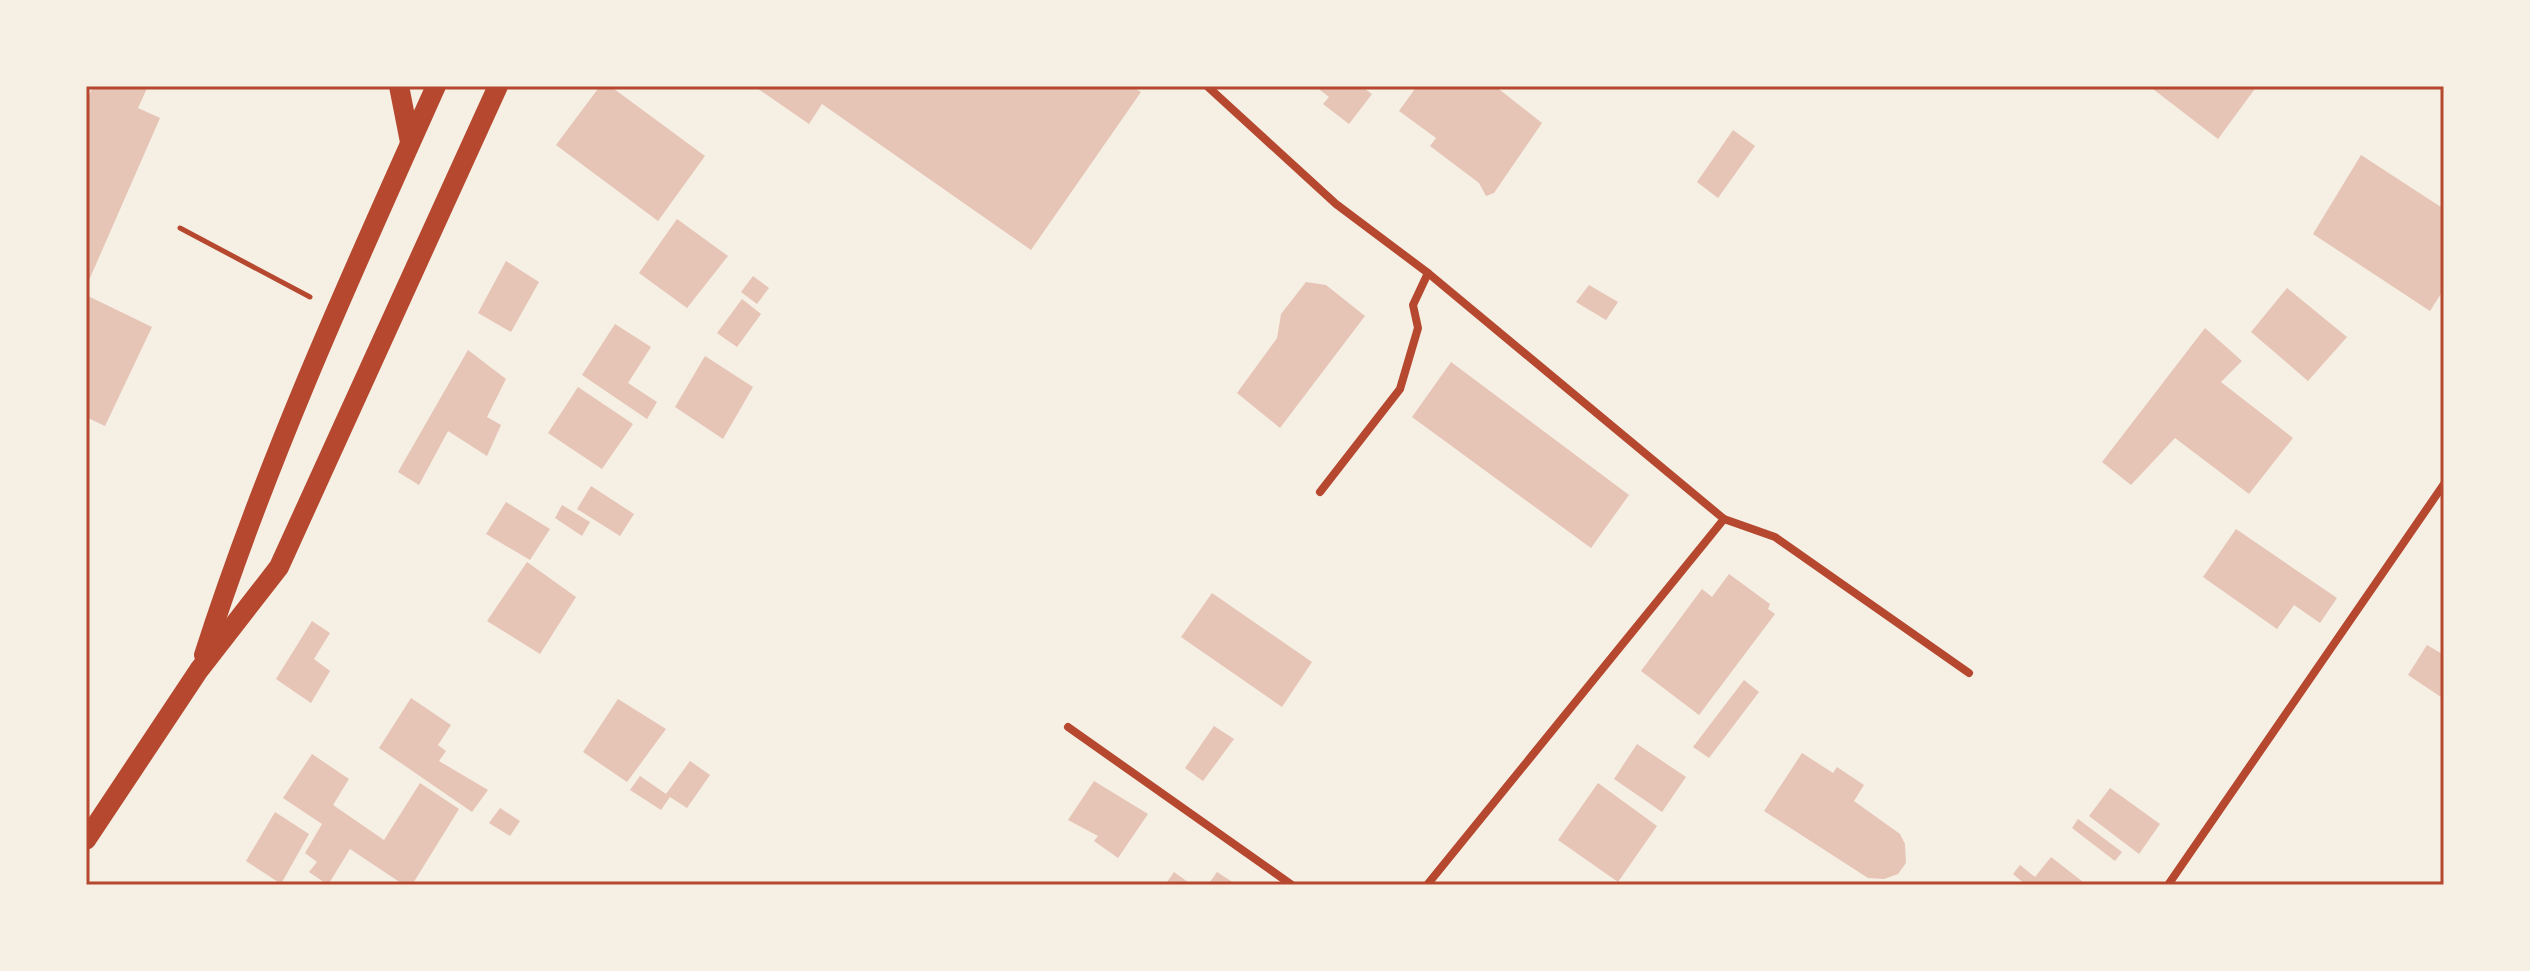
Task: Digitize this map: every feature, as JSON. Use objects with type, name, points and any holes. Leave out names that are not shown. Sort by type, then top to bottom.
[{"type":"main road","points":[[399,86],[410,142]]},
{"type":"main road","points":[[199,670],[241,541],[335,311],[436,86]]},
{"type":"main road","points":[[86,840],[199,670],[279,567],[498,86]]},
{"type":"street","points":[[1207,86],[1336,204],[1428,273],[1724,519],[1775,537],[1969,673]]},
{"type":"street","points":[[1320,492],[1400,389],[1418,328],[1413,305],[1428,273]]},
{"type":"street","points":[[2168,885],[2444,484]]},
{"type":"street","points":[[1427,885],[1724,519]]},
{"type":"street","points":[[1068,727],[1292,885]]},
{"type":"path","points":[[180,228],[335,311]]},
{"type":"building","points":[[93,86],[148,86],[138,108],[160,118],[86,287],[86,102]]},
{"type":"building","points":[[600,86],[610,86],[705,156],[658,221],[556,145]]},
{"type":"building","points":[[754,86],[1132,86],[1141,92],[1031,250],[822,104],[809,124]]},
{"type":"building","points":[[1315,86],[1361,86],[1372,94],[1349,124],[1323,104],[1329,97]]},
{"type":"building","points":[[1417,86],[1495,86],[1542,123],[1494,193],[1486,196],[1479,183],[1430,146],[1436,138],[1399,111]]},
{"type":"building","points":[[2149,86],[2257,86],[2218,139]]},
{"type":"building","points":[[1733,130],[1755,146],[1718,198],[1697,182]]},
{"type":"building","points":[[2361,155],[2444,209],[2444,289],[2430,311],[2313,234]]},
{"type":"building","points":[[677,219],[728,256],[687,308],[639,273]]},
{"type":"building","points":[[506,261],[539,282],[511,332],[478,313]]},
{"type":"building","points":[[753,276],[769,288],[757,304],[741,292]]},
{"type":"building","points":[[1306,282],[1326,285],[1365,316],[1280,428],[1237,393],[1277,338],[1281,314]]},
{"type":"building","points":[[1589,285],[1618,302],[1606,320],[1576,302]]},
{"type":"building","points":[[2287,288],[2347,337],[2308,381],[2251,332]]},
{"type":"building","points":[[86,295],[152,327],[105,426],[86,417]]},
{"type":"building","points":[[742,299],[761,314],[737,347],[717,333]]},
{"type":"building","points":[[615,324],[651,347],[628,383],[657,402],[647,419],[582,375]]},
{"type":"building","points":[[2205,328],[2242,361],[2221,382],[2293,438],[2249,494],[2175,438],[2131,485],[2102,462]]},
{"type":"building","points":[[468,350],[506,379],[487,417],[501,425],[487,456],[448,431],[419,485],[398,472]]},
{"type":"building","points":[[705,356],[753,387],[723,439],[675,407]]},
{"type":"building","points":[[1451,362],[1629,495],[1591,548],[1412,417]]},
{"type":"building","points":[[578,387],[633,424],[602,469],[548,433]]},
{"type":"building","points":[[591,486],[634,514],[620,536],[577,509]]},
{"type":"building","points":[[506,502],[550,529],[530,560],[486,534]]},
{"type":"building","points":[[562,505],[590,522],[582,536],[555,518]]},
{"type":"building","points":[[2236,529],[2337,598],[2320,623],[2294,605],[2277,629],[2203,577]]},
{"type":"building","points":[[527,562],[576,597],[540,654],[487,621]]},
{"type":"building","points":[[1729,574],[1770,604],[1768,609],[1775,614],[1699,715],[1641,671],[1702,589],[1712,597]]},
{"type":"building","points":[[1212,593],[1312,662],[1282,707],[1181,637]]},
{"type":"building","points":[[312,621],[330,633],[314,659],[330,671],[311,703],[276,679]]},
{"type":"building","points":[[2427,645],[2444,655],[2444,699],[2408,675]]},
{"type":"building","points":[[1744,680],[1759,692],[1709,758],[1693,747]]},
{"type":"building","points":[[411,698],[451,725],[438,745],[446,751],[439,761],[488,790],[472,812],[379,748]]},
{"type":"building","points":[[618,699],[666,729],[627,782],[583,752]]},
{"type":"building","points":[[1214,726],[1234,739],[1203,781],[1185,768]]},
{"type":"building","points":[[1637,744],[1686,777],[1662,812],[1614,779]]},
{"type":"building","points":[[1802,753],[1833,773],[1837,767],[1864,785],[1854,801],[1900,834],[1905,844],[1906,863],[1898,874],[1884,879],[1868,878],[1764,811]]},
{"type":"building","points":[[312,754],[349,779],[333,805],[384,840],[420,783],[459,809],[412,885],[404,885],[350,849],[328,885],[309,872],[317,862],[305,853],[322,824],[283,798]]},
{"type":"building","points":[[690,761],[710,775],[687,808],[670,797],[661,810],[630,790],[640,776],[666,794]]},
{"type":"building","points":[[1094,781],[1148,814],[1118,858],[1094,841],[1098,836],[1068,820]]},
{"type":"building","points":[[1598,783],[1657,826],[1618,882],[1558,840]]},
{"type":"building","points":[[2110,788],[2160,824],[2139,854],[2089,816]]},
{"type":"building","points":[[500,808],[520,821],[510,836],[489,823]]},
{"type":"building","points":[[275,812],[309,834],[281,884],[246,861]]},
{"type":"building","points":[[2078,819],[2122,852],[2115,861],[2072,828]]},
{"type":"building","points":[[2051,857],[2087,885],[2026,885],[2013,874],[2020,865],[2035,877]]},
{"type":"building","points":[[1174,872],[1192,885],[1165,885]]},
{"type":"building","points":[[1217,872],[1237,885],[1208,885]]}]
